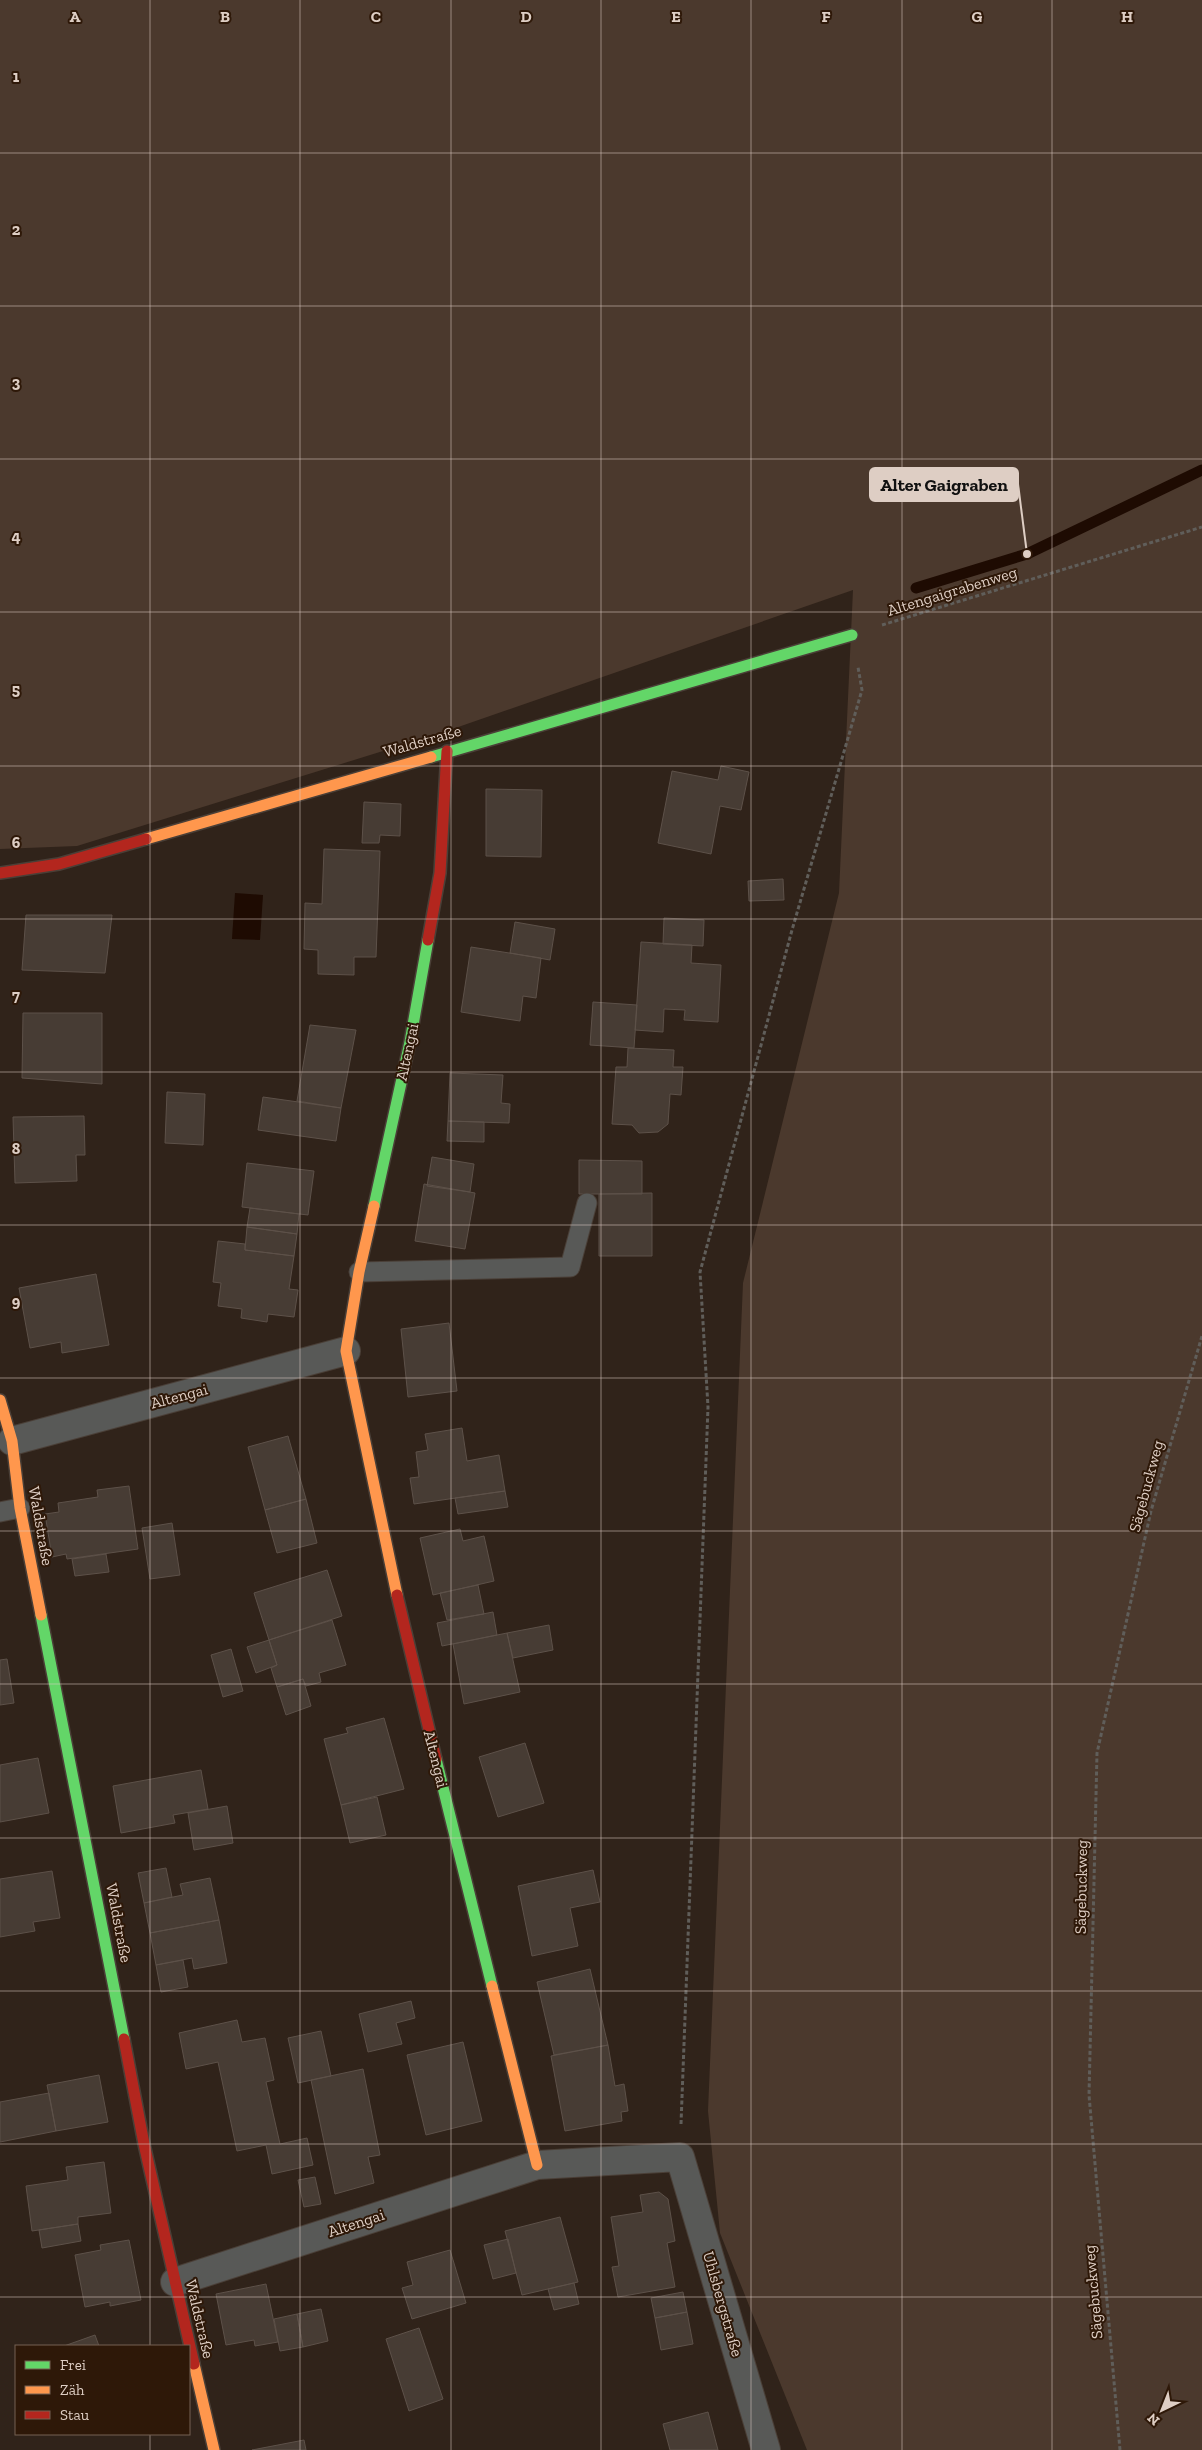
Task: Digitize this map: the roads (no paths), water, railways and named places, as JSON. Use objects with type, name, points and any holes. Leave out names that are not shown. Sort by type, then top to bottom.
[{"type":"street","name":"Waldstraße","points":[[0,873],[59,864],[447,750],[852,635]]},
{"type":"street","name":"Altengai","points":[[447,750],[440,874],[410,1042],[358,1272],[346,1351],[403,1625],[537,2165]]},
{"type":"street","name":"Altengai","points":[[12,1442],[346,1351]]},
{"type":"street","name":"Waldstraße","points":[[0,1400],[12,1442],[20,1508],[144,2144],[190,2345]]},
{"type":"street","name":"Altengai","points":[[175,2282],[537,2165],[680,2157]]},
{"type":"street","name":"Uhlsbergstraße","points":[[680,2157],[766,2450]]},
{"type":"street","name":"Waldstraße","points":[[190,2347],[214,2450]]},
{"type":"lane","points":[[358,1272],[570,1267],[587,1203]]},
{"type":"lane","points":[[0,1512],[20,1508]]},
{"type":"waterway","points":[[916,588],[1027,554],[1202,470]]},
{"type":"place","name":"Alter Gaigraben","points":[[1027,554]]}]
